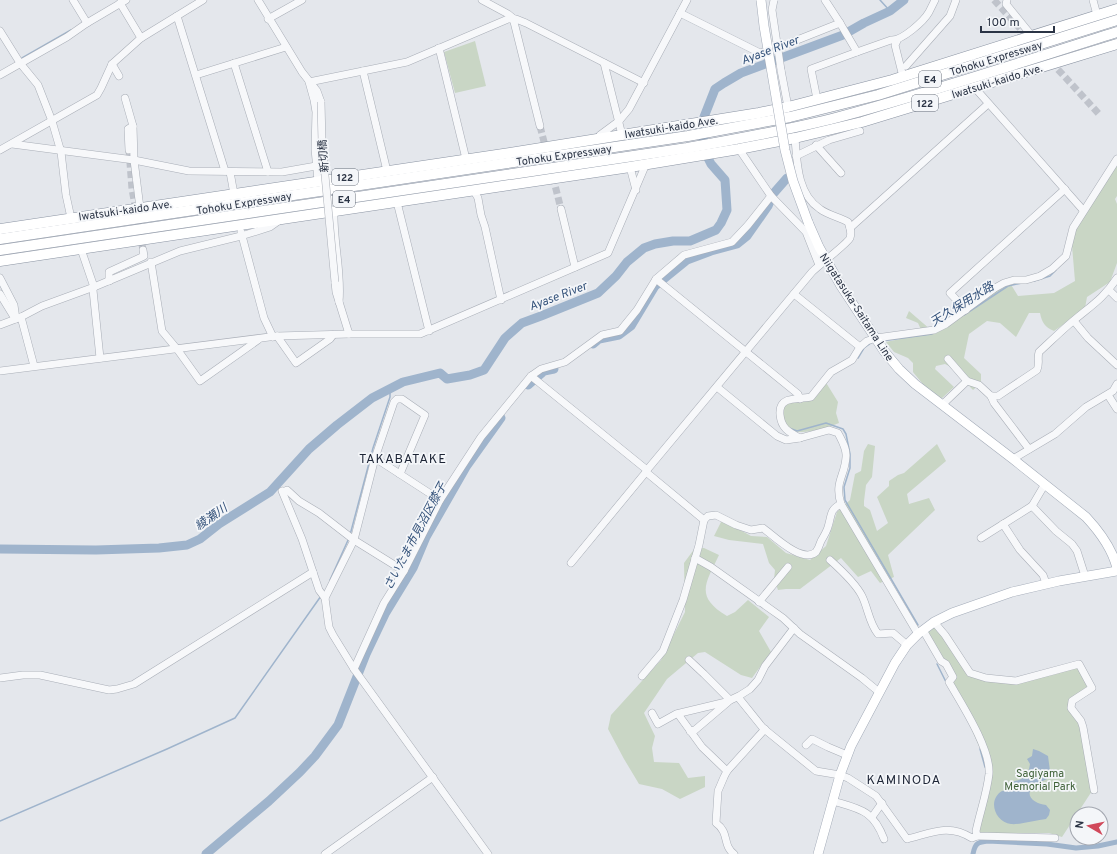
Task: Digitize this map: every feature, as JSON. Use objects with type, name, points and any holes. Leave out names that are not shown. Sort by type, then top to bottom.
[{"type":"highway","name":"Iwatsuki-kaido Ave.","points":[[0,228],[387,172],[755,114],[788,107],[903,77],[1097,14],[1117,9]]},
{"type":"highway","name":"Tohoku Expressway","points":[[0,239],[688,136],[739,127],[790,117],[878,95],[1117,20]]},
{"type":"highway","name":"Tohoku Expressway","points":[[0,250],[735,140],[805,125],[887,103],[1117,32]]},
{"type":"highway","name":"Iwatsuki-kaido Ave.","points":[[0,261],[687,159],[735,150],[862,122],[1117,44]]},
{"type":"main road","name":"Niigatasuka-Saitama Line","points":[[761,0],[765,33],[788,166],[822,262],[841,286],[891,360],[907,377],[1076,509],[1095,527],[1110,549],[1117,570]]},
{"type":"main road","points":[[818,854],[840,775],[858,730],[895,663],[907,645],[920,632],[934,622],[952,613],[1012,592],[1046,583],[1117,570]]},
{"type":"street","points":[[73,0],[87,23]]},
{"type":"street","points":[[0,150],[97,95],[112,64],[141,38],[203,0]]},
{"type":"street","points":[[258,0],[286,48],[309,82],[316,112],[316,166],[318,181]]},
{"type":"street","points":[[268,19],[302,0]]},
{"type":"street","points":[[482,0],[513,18],[526,23],[644,83]]},
{"type":"street","points":[[599,139],[603,132],[619,122],[629,110],[687,0]]},
{"type":"street","points":[[774,0],[772,10],[788,107]]},
{"type":"street","points":[[826,0],[857,52]]},
{"type":"street","points":[[817,99],[811,69],[891,40],[897,40],[910,31],[929,13],[935,0]]},
{"type":"street","points":[[906,66],[950,16],[956,0]]},
{"type":"street","points":[[1007,0],[1006,4],[1032,36]]},
{"type":"street","points":[[1093,0],[1097,14]]},
{"type":"street","points":[[0,75],[67,37],[87,23],[123,2],[141,38]]},
{"type":"street","points":[[680,13],[760,53],[840,23]]},
{"type":"street","points":[[177,16],[234,194]]},
{"type":"street","points":[[309,82],[407,62],[513,18]]},
{"type":"street","points":[[513,18],[540,126]]},
{"type":"street","points":[[0,31],[20,63],[38,85],[52,121],[61,152],[66,196],[71,218]]},
{"type":"street","points":[[897,40],[895,45],[903,77]]},
{"type":"street","points":[[196,75],[286,48]]},
{"type":"street","points":[[439,48],[466,159]]},
{"type":"street","points":[[234,63],[268,172]]},
{"type":"street","points":[[604,63],[622,135]]},
{"type":"street","points":[[112,64],[120,76]]},
{"type":"street","points":[[363,71],[387,172]]},
{"type":"street","name":"新切橋","points":[[309,82],[317,91],[321,102],[322,143],[334,282],[349,334]]},
{"type":"street","points":[[975,88],[1084,210]]},
{"type":"street","points":[[126,98],[133,126],[134,160],[140,208]]},
{"type":"street","points":[[850,228],[988,104]]},
{"type":"street","points":[[129,150],[128,129],[133,126]]},
{"type":"street","points":[[796,156],[816,145],[860,130]]},
{"type":"street","points":[[571,563],[794,294],[822,262],[849,239],[850,228],[848,222],[821,210],[813,204],[805,193],[797,169],[795,138]]},
{"type":"street","points":[[12,144],[61,152],[134,160],[189,171],[282,172],[316,166]]},
{"type":"street","points":[[816,145],[841,173]]},
{"type":"street","points":[[735,150],[771,196],[806,232],[822,262]]},
{"type":"street","points":[[800,438],[786,429],[781,420],[780,410],[786,400],[811,397],[831,372],[852,360],[860,347],[867,341],[876,338],[934,330],[966,310],[1004,283],[1014,280],[1026,280],[1040,276],[1060,263],[1066,256],[1073,228],[1117,159]]},
{"type":"street","points":[[0,371],[275,337],[349,334],[420,334],[608,253],[646,164]]},
{"type":"street","points":[[630,167],[636,190]]},
{"type":"street","points":[[966,310],[950,293],[1065,189]]},
{"type":"street","points":[[474,191],[478,198],[501,300]]},
{"type":"street","points":[[356,672],[384,603],[404,571],[440,500],[482,437],[531,376],[541,369],[565,362],[602,335],[620,331],[659,281],[684,255],[732,242],[748,225],[771,196]]},
{"type":"street","points":[[397,202],[429,331]]},
{"type":"street","points":[[561,209],[575,267]]},
{"type":"street","points":[[334,211],[333,226],[340,287],[339,302]]},
{"type":"street","points":[[0,325],[42,306],[94,287],[180,251],[241,236],[270,227],[282,219]]},
{"type":"street","points":[[240,226],[241,236],[264,318],[275,337],[296,363],[334,335]]},
{"type":"street","points":[[81,249],[94,287],[100,358]]},
{"type":"street","points":[[109,281],[109,272],[144,256],[143,250]]},
{"type":"street","points":[[151,262],[162,331],[200,381],[260,339]]},
{"type":"street","points":[[0,278],[14,305],[34,366]]},
{"type":"street","points":[[991,396],[998,396],[1038,370],[1039,367],[1037,358],[1039,352],[1097,303],[1109,290],[1117,278]]},
{"type":"street","points":[[659,281],[798,394],[800,399]]},
{"type":"street","points":[[1109,290],[1117,298]]},
{"type":"street","points":[[0,294],[18,318]]},
{"type":"street","points":[[794,294],[860,347]]},
{"type":"street","points":[[1074,321],[1088,338],[1117,366]]},
{"type":"street","points":[[948,359],[967,381],[979,385],[991,396],[994,403],[1029,449]]},
{"type":"street","points":[[531,376],[704,520]]},
{"type":"street","points":[[943,404],[967,381]]},
{"type":"street","points":[[1013,459],[1055,434],[1086,407],[1113,391],[1117,384]]},
{"type":"street","points":[[717,387],[777,436],[786,440],[800,438],[829,430],[838,433],[843,441],[846,450],[846,458],[839,483],[838,494],[841,504],[920,632],[941,661],[946,664],[953,677],[949,682],[978,733],[987,760],[989,772],[976,831],[977,836]]},
{"type":"street","points":[[1108,395],[1117,409]]},
{"type":"street","points":[[323,596],[354,540],[375,458],[394,402],[397,399],[402,399],[425,415],[400,474]]},
{"type":"street","points":[[375,458],[440,500]]},
{"type":"street","points":[[981,538],[1032,506],[1045,484]]},
{"type":"street","points":[[404,571],[354,540],[319,513],[299,501],[287,490],[283,492],[323,596],[329,627],[333,636],[356,672],[488,854]]},
{"type":"street","points":[[642,676],[665,646],[683,600],[704,520],[708,516],[716,515],[736,525],[751,530],[763,528],[785,546],[800,554],[809,555],[816,551],[828,528],[834,508],[841,504]]},
{"type":"street","points":[[1032,506],[1056,531],[1072,544],[1077,551],[1085,576]]},
{"type":"street","points":[[1003,524],[1020,550],[1043,575],[1046,583]]},
{"type":"street","points":[[695,558],[711,567],[783,618],[800,634],[862,678],[879,692]]},
{"type":"street","points":[[830,560],[844,573],[862,596],[872,625],[878,634],[893,632],[907,645]]},
{"type":"street","points":[[759,602],[788,567]]},
{"type":"street","points":[[0,678],[23,675],[40,675],[109,690],[134,684],[313,572]]},
{"type":"street","points":[[934,622],[945,635],[970,673],[986,678],[1016,681],[1079,664],[1092,688],[1072,701],[1071,708],[1081,721],[1083,727],[1094,790]]},
{"type":"street","points":[[690,732],[750,688],[758,680],[765,666],[794,628]]},
{"type":"street","points":[[689,660],[765,729],[816,771],[840,775],[867,789],[882,802],[907,839],[942,830],[958,831],[972,838],[977,836],[1055,838]]},
{"type":"street","points":[[652,713],[658,724],[678,714],[733,699]]},
{"type":"street","points":[[678,714],[690,732],[709,755],[727,771]]},
{"type":"street","points":[[734,854],[728,847],[725,832],[722,827],[716,823],[718,792],[727,771],[765,729]]},
{"type":"street","points":[[806,745],[812,739],[847,755]]},
{"type":"street","points":[[325,854],[433,777]]},
{"type":"street","points":[[833,802],[858,809],[872,817],[880,826],[884,839]]},
{"type":"street","points":[[872,817],[882,802]]},
{"type":"green space","points":[[475,41],[486,86],[455,93],[444,52]]},
{"type":"green space","points":[[1117,157],[1117,196],[1115,199],[1117,204],[1117,263],[1110,282],[1087,297],[1085,308],[1054,331],[1044,324],[1040,313],[1029,313],[1016,337],[1000,323],[987,321],[969,334],[964,358],[981,374],[981,383],[973,390],[951,367],[945,364],[936,366],[935,369],[954,387],[941,399],[930,393],[913,372],[913,363],[908,358],[894,352],[886,342],[923,334],[918,323],[906,318],[909,311],[931,330],[1010,283],[1018,296],[1054,293],[1075,281],[1069,231]]},
{"type":"green space","points":[[825,381],[838,402],[836,413],[839,423],[804,432],[791,429],[784,424],[783,407],[786,403],[812,398]]},
{"type":"green space","points":[[868,444],[875,446],[872,477],[866,485],[864,506],[870,510],[877,531],[888,523],[877,497],[889,486],[889,481],[904,473],[937,444],[946,461],[907,494],[909,504],[929,498],[935,510],[888,555],[894,577],[880,583],[871,571],[858,577],[841,558],[800,589],[778,590],[774,579],[775,570],[769,563],[763,544],[729,540],[714,536],[722,520],[751,536],[767,537],[786,553],[810,560],[826,546],[837,512],[850,500],[855,474],[861,471],[864,451]]},
{"type":"green space","points":[[695,548],[704,548],[719,555],[707,581],[707,595],[710,602],[727,616],[735,612],[748,600],[769,617],[759,631],[771,652],[752,678],[741,675],[705,652],[698,653],[667,679],[644,713],[655,736],[652,748],[654,762],[679,763],[688,778],[705,776],[705,787],[680,799],[662,789],[639,784],[608,729],[611,715],[661,660],[685,612],[684,563]]},
{"type":"green space","name":"Sagiyama Memorial Park","points":[[933,625],[944,637],[968,674],[1015,682],[1053,675],[1078,667],[1088,686],[1070,699],[1079,724],[1092,791],[1082,806],[1069,806],[1069,826],[1062,837],[1049,833],[981,833],[978,830],[990,771],[952,685],[954,677],[926,633]]},
{"type":"water","points":[[1033,749],[1048,756],[1050,771],[1047,779],[1036,784],[1031,789],[1030,795],[1034,801],[1046,805],[1050,810],[1049,815],[1046,819],[1023,823],[1011,824],[1005,822],[997,815],[994,805],[995,800],[997,795],[1002,791],[1012,789],[1012,782],[1020,780],[1027,775],[1030,764],[1027,759],[1032,756]]},
{"type":"waterway","points":[[880,0],[890,11]]},
{"type":"waterway","name":"Ayase River","points":[[0,549],[96,550],[159,548],[187,545],[200,539],[219,524],[270,492],[309,449],[372,398],[403,382],[440,373],[447,379],[470,375],[484,370],[505,338],[522,323],[598,293],[616,276],[627,262],[644,248],[655,244],[673,241],[690,241],[716,230],[727,210],[725,180],[711,164],[703,148],[704,117],[715,89],[741,73],[843,35],[890,11],[904,0]]},
{"type":"waterway","points":[[22,58],[71,30]]},
{"type":"waterway","name":"さいたま市見沼区膝子","points":[[593,344],[599,339],[619,335],[631,326],[655,286],[687,260],[711,251],[737,244],[747,236],[768,206],[773,194],[787,178]]},
{"type":"waterway","name":"天久保用水路","points":[[1034,281],[1050,276],[1056,270]]},
{"type":"waterway","name":"天久保用水路","points":[[964,315],[1008,286],[1022,283]]},
{"type":"waterway","name":"天久保用水路","points":[[882,341],[932,334]]},
{"type":"waterway","name":"天久保用水路","points":[[858,358],[864,348],[871,343]]},
{"type":"waterway","name":"さいたま市見沼区膝子","points":[[528,385],[544,371],[554,369]]},
{"type":"waterway","points":[[350,535],[373,448],[390,397],[390,388]]},
{"type":"waterway","name":"さいたま市見沼区膝子","points":[[206,854],[269,801],[300,772],[315,756],[338,725],[366,654],[385,614],[413,568],[426,537],[466,467],[501,418]]},
{"type":"waterway","name":"天久保用水路","points":[[789,428],[797,431],[826,423],[843,429],[846,434],[850,454],[850,468],[844,487],[845,500],[918,625]]},
{"type":"waterway","points":[[330,580],[349,538]]},
{"type":"waterway","points":[[0,821],[235,718],[321,596]]},
{"type":"waterway","name":"天久保用水路","points":[[937,664],[946,682]]},
{"type":"waterway","name":"天久保用水路","points":[[980,749],[985,767]]},
{"type":"waterway","points":[[973,854],[975,847],[978,844],[988,841],[1047,844],[1076,848],[1098,846],[1117,842]]},
{"type":"tunnel","points":[[994,0],[1099,114]]},
{"type":"tunnel","points":[[540,126],[561,209]]},
{"type":"tunnel","points":[[129,150],[132,189],[143,250]]},
{"type":"district","name":"TAKABATAKE","points":[[403,458]]},
{"type":"district","name":"KAMINODA","points":[[904,779]]},
{"type":"water label","name":"綾瀬川","points":[[211,517]]}]
